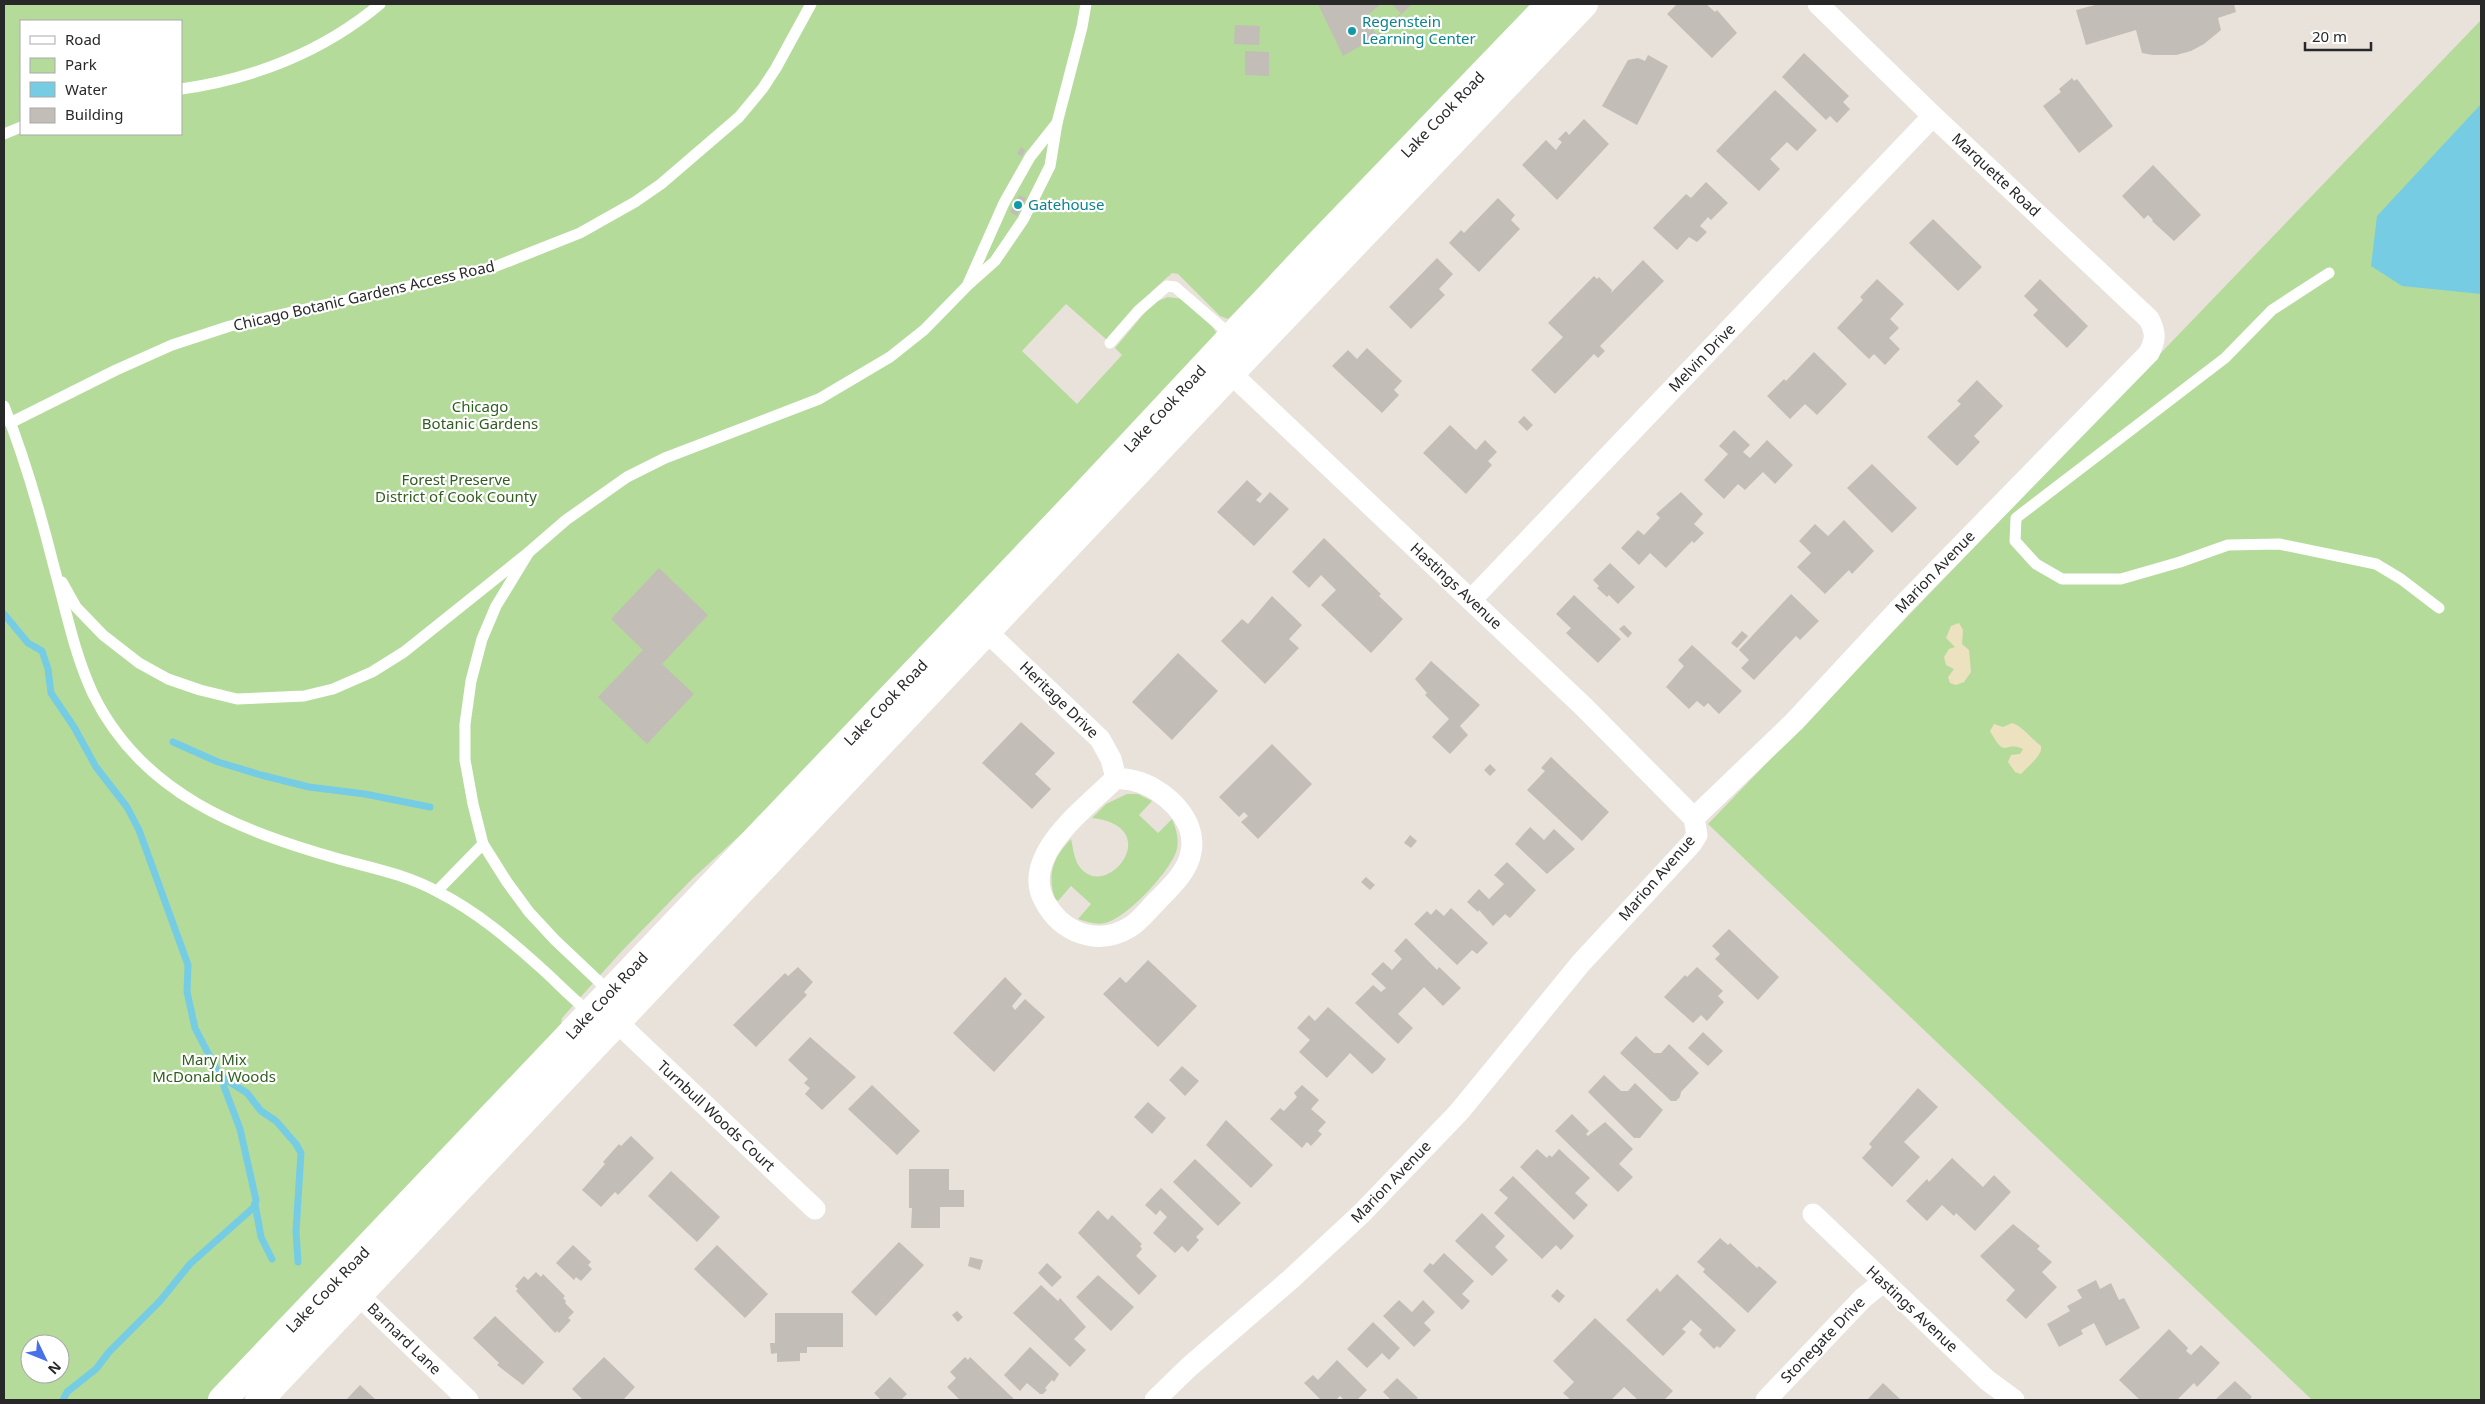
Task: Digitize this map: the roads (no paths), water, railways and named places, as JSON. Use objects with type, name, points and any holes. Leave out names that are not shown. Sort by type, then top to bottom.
[{"type":"main road","name":"Lake Cook Road","points":[[259,1400],[350,1287],[604,1018],[986,631],[1240,345],[1550,4]]},
{"type":"main road","name":"Lake Cook Road","points":[[1240,345],[1584,4]]},
{"type":"main road","name":"Lake Cook Road","points":[[604,1018],[611,992],[1222,366]]},
{"type":"main road","name":"Lake Cook Road","points":[[222,1400],[350,1287]]},
{"type":"street","name":"Marquette Road","points":[[1818,4],[1933,116],[2149,319],[2156,331],[2155,341],[2150,353]]},
{"type":"street","name":"Melvin Drive","points":[[1471,600],[1933,116]]},
{"type":"street","name":"Marion Avenue","points":[[1155,1400],[1189,1367],[1291,1279],[1362,1213],[1459,1112],[1580,963],[1678,859],[1697,835],[1694,818],[1794,722],[1900,608],[2150,353]]},
{"type":"street","name":"Hastings Avenue","points":[[1222,366],[1584,707],[1694,818]]},
{"type":"street","name":"Heritage Drive","points":[[986,631],[1100,738],[1111,759],[1116,778]]},
{"type":"street","points":[[1116,778],[1135,781],[1155,788],[1172,802],[1184,817],[1192,835],[1192,852],[1183,872],[1170,889],[1131,926],[1116,934],[1099,937],[1084,935],[1057,920],[1041,894],[1039,878],[1048,847],[1116,778]]},
{"type":"street","name":"Turnbull Woods Court","points":[[604,1018],[815,1209]]},
{"type":"street","name":"Hastings Avenue","points":[[1813,1214],[1987,1380],[2014,1400]]},
{"type":"street","name":"Stonegate Drive","points":[[1766,1400],[1863,1298],[1883,1282]]},
{"type":"street","name":"Barnard Lane","points":[[350,1287],[468,1400]]},
{"type":"lane","points":[[182,89],[241,77],[292,58],[348,28],[380,4]]},
{"type":"lane","name":"Chicago Botanic Gardens Access Road","points":[[10,422],[172,345],[230,326],[494,267],[580,233],[608,218],[661,184],[739,117],[776,68],[811,4]]},
{"type":"lane","points":[[54,566],[76,607],[103,635],[139,663],[168,679],[200,690],[237,699],[272,699],[304,696],[333,689],[372,672],[404,652],[530,552],[566,520],[627,477],[665,458],[819,399],[890,357],[924,330],[968,285],[996,261],[1023,220],[1050,166],[1057,123],[1082,27],[1086,4]]},
{"type":"lane","points":[[968,285],[1004,203],[1030,157],[1057,123]]},
{"type":"lane","points":[[4,134],[20,127]]},
{"type":"lane","points":[[2330,273],[2272,310],[2225,358],[2016,518],[2015,541],[2036,564],[2062,579],[2121,580],[2228,545],[2279,544],[2376,564],[2401,579],[2438,608]]},
{"type":"lane","points":[[1110,343],[1145,304],[1167,286],[1175,287],[1240,345]]},
{"type":"lane","points":[[4,406],[54,566],[74,649],[94,694],[126,744],[154,775],[186,799],[217,817],[314,851],[386,871],[437,891],[507,938],[604,1018]]},
{"type":"lane","points":[[530,552],[496,606],[482,639],[471,681],[465,724],[465,760],[484,844],[529,912],[555,940],[611,992]]},
{"type":"lane","points":[[437,891],[484,844]]},
{"type":"water","points":[[2481,104],[2481,294],[2402,286],[2371,266],[2377,216]]},
{"type":"waterway","points":[[4,614],[28,643],[42,651],[48,669],[51,693],[74,727],[96,767],[127,807],[139,830],[188,965],[187,992],[195,1028],[220,1076],[240,1129],[256,1200],[254,1207],[190,1264],[160,1301],[109,1352],[96,1369],[67,1392],[63,1400]]},
{"type":"waterway","points":[[173,742],[218,762],[261,775],[309,787],[365,794],[430,807]]},
{"type":"waterway","points":[[220,1076],[247,1093],[261,1111],[276,1121],[296,1144],[301,1153],[296,1231],[298,1262]]},
{"type":"waterway","points":[[255,1204],[261,1237],[272,1259]]},
{"type":"place","name":"Regenstein Learning Center","points":[[1352,31]]},
{"type":"place","name":"Gatehouse","points":[[1018,205]]},
{"type":"park label","name":"Chicago Botanic Gardens","points":[[480,416]]},
{"type":"park label","name":"Forest Preserve District of Cook County","points":[[456,488]]},
{"type":"park label","name":"Mary Mix McDonald Woods","points":[[214,1068]]}]
